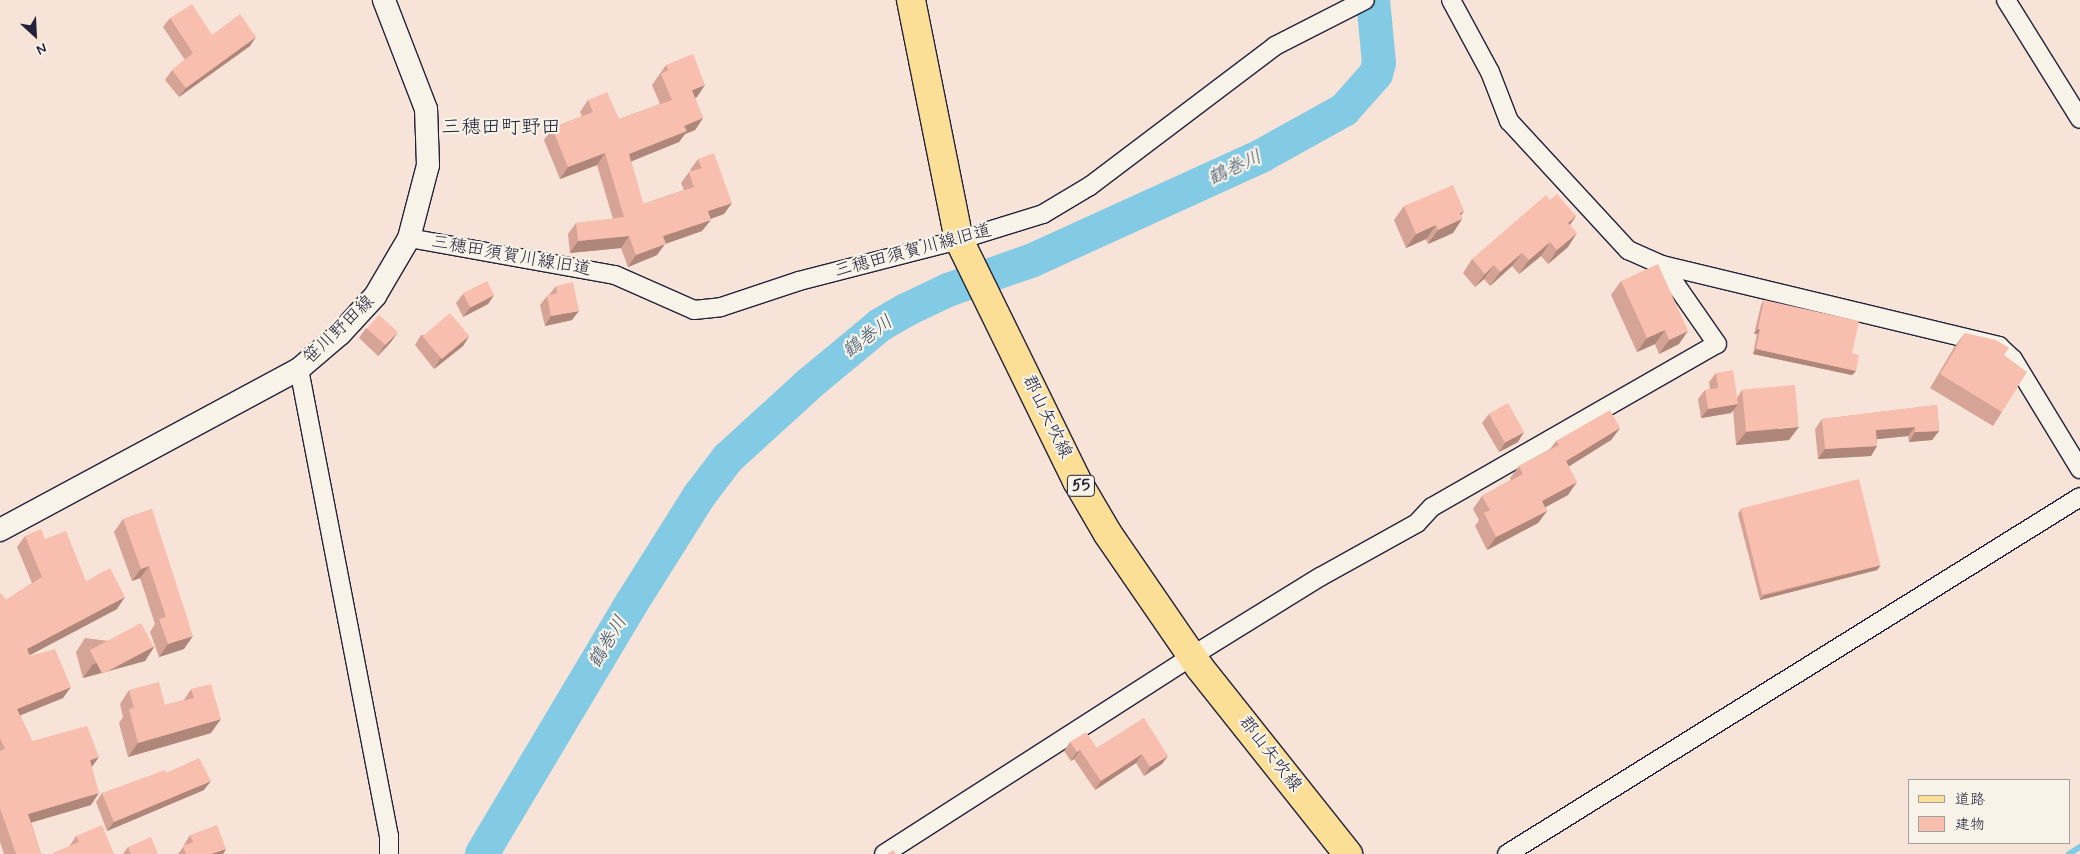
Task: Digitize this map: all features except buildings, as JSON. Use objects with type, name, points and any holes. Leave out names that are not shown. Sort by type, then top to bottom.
[{"type":"main road","name":"郡山矢吹線","points":[[911,0],[960,240],[1078,481],[1108,534],[1192,656],[1348,854]]},
{"type":"street","name":"笹川野田線","points":[[0,530],[299,369],[340,334],[375,296],[409,238],[428,165],[426,109],[384,0]]},
{"type":"street","name":"三穂田須賀川線旧道","points":[[409,238],[615,275],[694,310],[721,307],[798,281],[960,240],[1043,214],[1090,186],[1275,46],[1343,9],[1365,0]]},
{"type":"street","points":[[1451,0],[1490,72],[1509,121],[1628,250],[1662,265],[1999,346],[2013,359],[2080,469]]},
{"type":"street","points":[[2006,0],[2080,119]]},
{"type":"street","points":[[884,854],[1192,656],[1320,577],[1417,523],[1432,507],[1717,344],[1662,265]]},
{"type":"street","points":[[299,369],[389,836],[389,854]]},
{"type":"street","points":[[1507,854],[2080,497]]},
{"type":"waterway","name":"鶴巻川","points":[[482,854],[631,604],[699,496],[728,458],[809,384],[880,325],[906,310],[948,290],[1033,260],[1261,156],[1344,110],[1376,74],[1379,63],[1373,0]]},
{"type":"waterway","points":[[2069,854],[2080,847]]},
{"type":"district","name":"三穂田町野田","points":[[501,127]]}]
